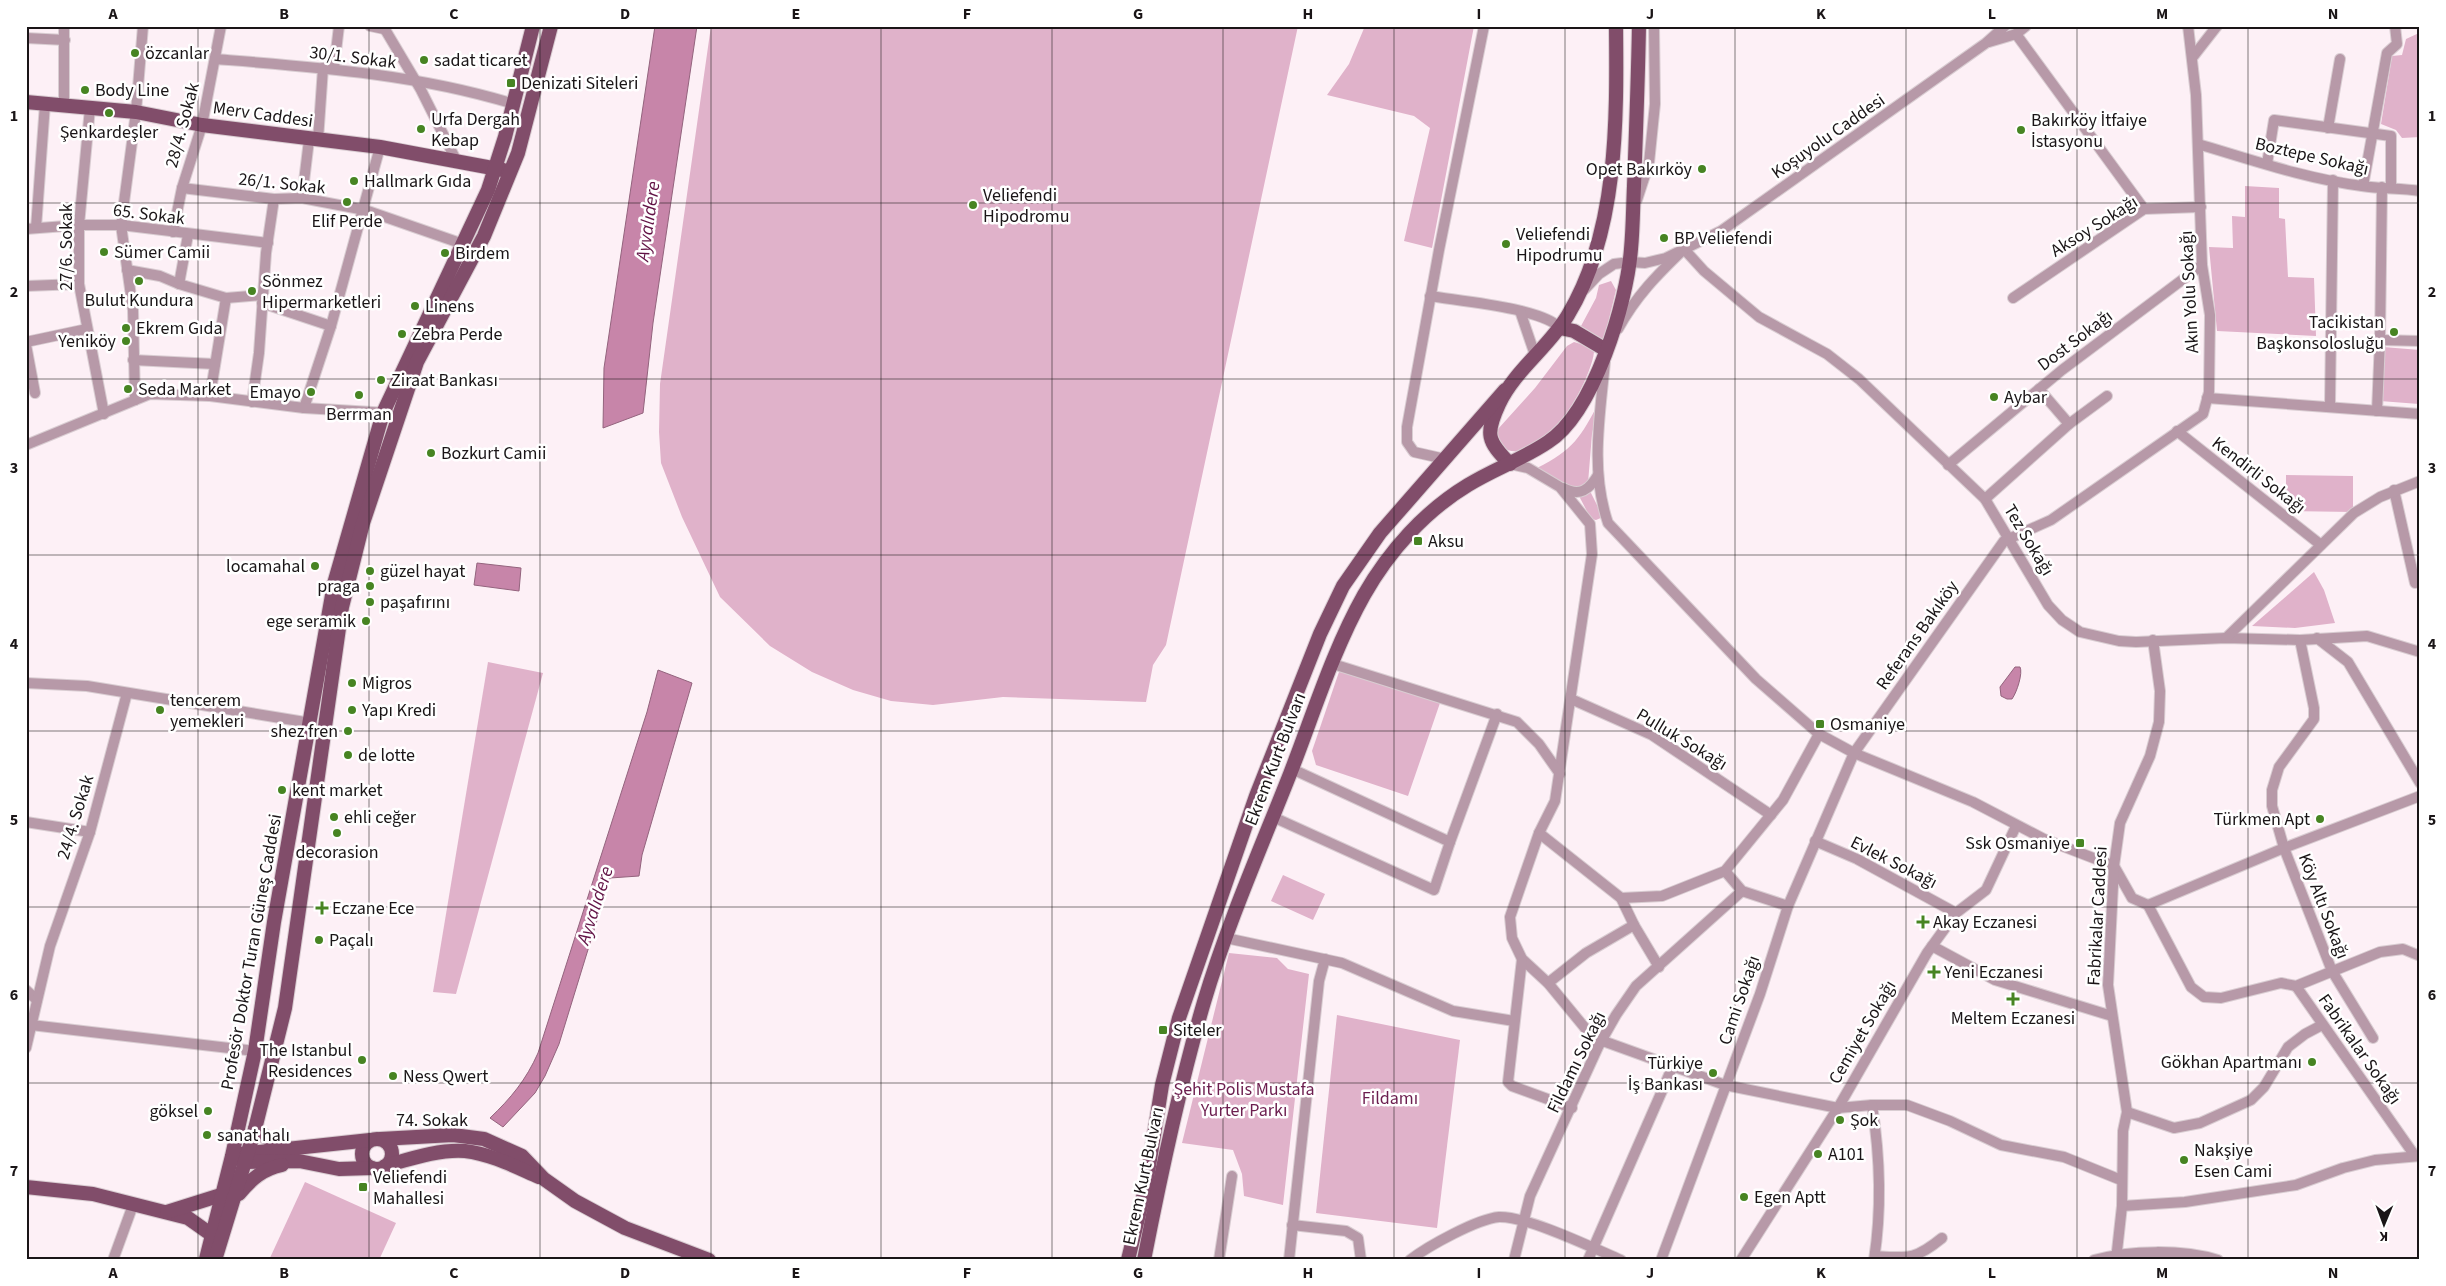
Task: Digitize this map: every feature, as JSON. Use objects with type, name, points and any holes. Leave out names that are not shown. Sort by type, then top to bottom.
[{"type":"main road","name":"Profesör Doktor Turan Güneş Caddesi","points":[[216,1256],[227,1198],[232,1156],[255,1051],[274,922],[311,723],[322,646],[334,584],[383,413],[488,190],[514,104],[533,26]]},
{"type":"main road","name":"Profesör Doktor Turan Güneş Caddesi","points":[[205,1260],[212,1235],[247,1157],[256,1129],[285,1008],[342,607],[363,523],[417,362],[484,236],[518,153],[551,26]]},
{"type":"main road","points":[[1510,464],[1492,443],[1489,433],[1491,422],[1506,390],[1560,328],[1578,297],[1587,279],[1601,232],[1612,160],[1617,94],[1616,26]]},
{"type":"main road","name":"Ekrem Kurt Bulvarı","points":[[1144,1260],[1162,1166],[1204,1000],[1226,938],[1333,664],[1363,596],[1386,560],[1418,524],[1444,500],[1471,483],[1549,442],[1569,425],[1598,373],[1630,262],[1638,110],[1638,26]]},
{"type":"main road","name":"Merv Caddesi","points":[[26,102],[136,112],[202,125],[380,147],[494,170],[511,170]]},
{"type":"main road","points":[[1560,328],[1574,331],[1606,350]]},
{"type":"main road","name":"Ekrem Kurt Bulvarı","points":[[1127,1257],[1146,1185],[1162,1085],[1179,1018],[1256,796],[1320,634],[1343,586],[1380,534],[1506,390]]},
{"type":"main road","points":[[256,1129],[296,1155]]},
{"type":"main road","name":"74. Sokak","points":[[296,1155],[375,1140],[446,1135],[484,1139],[522,1156],[544,1179]]},
{"type":"main road","points":[[375,1140],[389,1144],[392,1154],[379,1167],[364,1162],[362,1152],[366,1143],[375,1140]]},
{"type":"main road","name":"74. Sokak","points":[[296,1155],[339,1169],[379,1167],[444,1152],[466,1151],[496,1159],[544,1179]]},
{"type":"main road","points":[[232,1156],[296,1155]]},
{"type":"main road","points":[[166,1212],[227,1198],[260,1173],[296,1155]]},
{"type":"main road","points":[[544,1179],[575,1202],[624,1228],[709,1260]]},
{"type":"main road","points":[[26,1188],[93,1194],[166,1212],[197,1222],[212,1235],[216,1256]]},
{"type":"street","points":[[64,26],[64,105]]},
{"type":"street","points":[[135,400],[133,310],[121,225],[136,112],[143,26]]},
{"type":"street","name":"28/4. Sokak","points":[[173,232],[182,188],[202,125],[221,26]]},
{"type":"street","points":[[334,68],[339,26]]},
{"type":"street","points":[[370,26],[383,28],[416,81],[457,162]]},
{"type":"street","points":[[1445,459],[1414,452],[1407,442],[1412,398],[1430,296],[1484,26]]},
{"type":"street","points":[[1633,213],[1649,163],[1655,104],[1654,26]]},
{"type":"street","name":"Koşuyolu Caddesi","points":[[1578,297],[1599,274],[1614,264],[1645,263],[1666,258],[1721,231],[1986,43],[2005,26]]},
{"type":"street","name":"Koşuyolu Caddesi","points":[[1986,43],[2016,34],[2026,26]]},
{"type":"street","name":"Akın Yolu Sokağı","points":[[2010,539],[2051,520],[2203,414],[2207,398],[2210,314],[2202,265],[2198,144],[2188,26]]},
{"type":"street","points":[[2192,58],[2217,26]]},
{"type":"street","points":[[2363,186],[2387,53],[2397,44],[2395,26]]},
{"type":"street","points":[[2016,34],[2144,209]]},
{"type":"street","points":[[26,38],[65,40]]},
{"type":"street","name":"30/1. Sokak","points":[[215,59],[334,68],[469,90],[514,104]]},
{"type":"street","points":[[2328,128],[2340,59]]},
{"type":"street","points":[[302,198],[314,140],[323,68]]},
{"type":"street","points":[[31,228],[45,104]]},
{"type":"street","name":"27/6. Sokak","points":[[90,108],[79,225],[79,284],[104,414]]},
{"type":"street","points":[[2267,164],[2274,120],[2391,136],[2386,187],[2377,410]]},
{"type":"street","name":"Boztepe Sokağı","points":[[2198,144],[2267,164],[2333,180],[2363,186],[2420,191]]},
{"type":"street","points":[[304,408],[331,326],[365,210],[380,147]]},
{"type":"street","points":[[2330,406],[2333,180]]},
{"type":"street","name":"26/1. Sokak","points":[[182,188],[274,199],[302,198],[365,210],[463,244]]},
{"type":"street","points":[[252,402],[259,354],[262,299],[274,199]]},
{"type":"street","name":"Aksoy Sokağı","points":[[2013,298],[2144,209],[2201,206]]},
{"type":"street","name":"65. Sokak","points":[[31,228],[121,225],[268,244]]},
{"type":"street","points":[[179,284],[188,235]]},
{"type":"street","points":[[1684,249],[1651,280],[1632,304],[1606,350],[1597,452],[1600,500],[1608,522],[1756,679],[1819,734],[1854,753],[1973,802],[2016,826],[2114,866],[2132,898],[2148,905],[2191,987],[2204,997],[2221,998],[2281,983],[2296,986],[2380,952],[2403,949],[2420,956]]},
{"type":"street","name":"Tez Sokağı","points":[[1684,249],[1704,271],[1759,318],[1827,354],[1859,379],[1985,499],[2048,605],[2062,620],[2080,632],[2119,642],[2226,638],[2300,640],[2367,636],[2420,652]]},
{"type":"street","name":"Dost Sokağı","points":[[1948,465],[2039,389],[2202,265]]},
{"type":"street","points":[[127,270],[160,276],[179,284],[226,298],[262,299],[331,326]]},
{"type":"street","points":[[26,286],[79,284]]},
{"type":"street","points":[[1430,296],[1520,311],[1554,321],[1560,328]]},
{"type":"street","points":[[210,396],[226,298]]},
{"type":"street","points":[[1520,311],[1535,355]]},
{"type":"street","points":[[35,393],[26,344],[87,329]]},
{"type":"street","points":[[2380,340],[2420,341]]},
{"type":"street","points":[[133,360],[215,364]]},
{"type":"street","points":[[2039,389],[2069,424]]},
{"type":"street","points":[[26,445],[150,394],[210,396],[304,408],[400,414]]},
{"type":"street","points":[[1985,499],[2069,424],[2106,396]]},
{"type":"street","points":[[2207,398],[2420,414]]},
{"type":"street","name":"Kendirli Sokağı","points":[[2177,431],[2321,545]]},
{"type":"street","points":[[1510,464],[1528,468],[1571,492],[1583,492],[1589,489],[1598,475]]},
{"type":"street","points":[[2226,638],[2354,514],[2394,490],[2420,481]]},
{"type":"street","points":[[1560,486],[1590,524],[1592,554],[1556,801],[1539,833],[1510,917],[1512,938],[1522,959],[1548,983],[1601,1043],[1724,1086],[1838,1108],[1872,1105],[1907,1105],[1950,1120],[2001,1145],[2064,1157],[2121,1180]]},
{"type":"street","points":[[2394,490],[2415,583]]},
{"type":"street","points":[[1590,524],[1608,522]]},
{"type":"street","name":"Referans Bakıköy","points":[[1854,753],[2004,541],[2010,539]]},
{"type":"street","points":[[2318,638],[2348,662],[2420,782]]},
{"type":"street","name":"Fabrikalar Caddesi","points":[[2116,1257],[2122,1206],[2123,1131],[2127,1112],[2108,985],[2114,866],[2120,823],[2150,756],[2159,722],[2160,691],[2152,640]]},
{"type":"street","name":"Köy Altı Sokağı","points":[[2300,640],[2314,708],[2314,719],[2279,767],[2272,790],[2276,821],[2284,848],[2332,971],[2373,1038]]},
{"type":"street","points":[[1333,664],[1518,722],[1539,744],[1560,774]]},
{"type":"street","points":[[26,683],[87,686],[225,707],[311,723]]},
{"type":"street","name":"24/4. Sokak","points":[[26,1048],[50,946],[90,832],[127,693]]},
{"type":"street","name":"Pulluk Sokağı","points":[[1571,699],[1652,735],[1772,815]]},
{"type":"street","points":[[1273,817],[1434,890],[1497,714]]},
{"type":"street","points":[[1621,898],[1662,896],[1725,870],[1783,800],[1819,734]]},
{"type":"street","name":"Cami Sokağı","points":[[1660,1260],[1760,994],[1788,906],[1854,753]]},
{"type":"street","points":[[1292,769],[1450,842]]},
{"type":"street","points":[[2148,905],[2284,848],[2420,796]]},
{"type":"street","points":[[26,822],[90,832]]},
{"type":"street","name":"Cemiyet Sokağı","points":[[1741,1260],[1838,1108],[1932,946],[1956,913],[1986,890],[2016,826]]},
{"type":"street","points":[[1539,833],[1621,898],[1634,925],[1659,967]]},
{"type":"street","name":"Evlek Sokağı","points":[[1815,841],[1857,859],[1956,913]]},
{"type":"street","points":[[1725,870],[1742,891],[1788,906]]},
{"type":"street","name":"Fildamı Sokağı","points":[[1514,1260],[1523,1221],[1541,1171],[1616,1015],[1636,986],[1742,891]]},
{"type":"street","points":[[1548,983],[1586,953],[1634,925]]},
{"type":"street","points":[[1226,938],[1342,963],[1452,1011],[1514,1021]]},
{"type":"street","points":[[1932,946],[1995,980],[2112,1016]]},
{"type":"street","points":[[1289,1260],[1319,981],[1325,959]]},
{"type":"street","points":[[1522,959],[1508,1082],[1512,1086],[1572,1108]]},
{"type":"street","name":"Fabrikalar Sokağı","points":[[2296,986],[2322,1026],[2418,1156]]},
{"type":"street","points":[[26,990],[37,1000]]},
{"type":"street","points":[[32,1025],[255,1051]]},
{"type":"street","points":[[2127,1112],[2174,1128],[2200,1123],[2251,1100],[2264,1087],[2288,1047],[2305,1034],[2322,1026]]},
{"type":"street","points":[[1588,1260],[1672,1068]]},
{"type":"street","points":[[1872,1105],[1878,1146],[1879,1198],[1875,1258],[1910,1258],[1926,1251],[1942,1238]]},
{"type":"street","points":[[2122,1206],[2184,1202],[2296,1186],[2359,1164],[2418,1156]]},
{"type":"street","points":[[1219,1260],[1232,1176]]},
{"type":"street","points":[[113,1260],[133,1204]]},
{"type":"street","points":[[1410,1260],[1471,1226],[1499,1217],[1523,1221],[1621,1260]]},
{"type":"street","points":[[1292,1225],[1346,1231],[1358,1238],[1361,1260]]},
{"type":"street","points":[[2094,1260],[2116,1257],[2184,1254],[2218,1260]]},
{"type":"green space","name":"Veliefendi Hipodromu","points":[[711,26],[1298,26],[1166,645],[1153,665],[1146,702],[1003,697],[933,705],[891,701],[853,690],[812,672],[770,646],[720,597],[682,517],[661,463],[659,432],[660,384]]},
{"type":"green space","points":[[1365,26],[1474,26],[1432,248],[1404,241],[1430,128],[1414,116],[1327,95],[1349,64]]},
{"type":"green space","points":[[2419,33],[2420,137],[2402,138],[2396,130],[2381,124],[2392,56],[2402,55],[2406,39]]},
{"type":"green space","points":[[2245,186],[2279,188],[2279,218],[2285,219],[2288,277],[2314,278],[2316,336],[2217,331],[2209,247],[2233,248],[2232,216],[2245,217]]},
{"type":"green space","points":[[1611,281],[1616,290],[1604,340],[1581,326],[1596,298],[1599,285]]},
{"type":"green space","points":[[1574,342],[1588,346],[1594,352],[1589,372],[1571,407],[1557,426],[1536,444],[1520,451],[1505,449],[1499,443],[1495,434],[1498,429],[1535,388],[1567,346]]},
{"type":"green space","points":[[2383,347],[2420,350],[2419,404],[2380,401]]},
{"type":"green space","points":[[1599,402],[1592,434],[1588,483],[1575,487],[1568,485],[1555,480],[1537,468],[1559,455],[1575,441],[1587,425]]},
{"type":"green space","points":[[2286,475],[2353,476],[2353,512],[2286,511]]},
{"type":"green space","points":[[1590,491],[1603,517],[1596,520],[1591,519],[1579,496],[1587,495]]},
{"type":"green space","points":[[2314,572],[2324,590],[2335,623],[2295,628],[2252,626]]},
{"type":"green space","points":[[488,662],[543,673],[456,994],[433,992]]},
{"type":"green space","points":[[1340,669],[1440,703],[1408,796],[1316,765],[1312,751]]},
{"type":"green space","points":[[1283,875],[1325,894],[1313,920],[1271,901]]},
{"type":"green space","name":"Şehit Polis Mustafa Yurter Parkı","points":[[1229,953],[1277,958],[1288,969],[1309,974],[1283,1205],[1244,1196],[1242,1174],[1233,1150],[1182,1143]]},
{"type":"green space","name":"Fildamı","points":[[1337,1015],[1460,1040],[1437,1228],[1316,1213]]},
{"type":"green space","points":[[305,1182],[396,1223],[379,1260],[269,1260]]},
{"type":"water","name":"Ayvalıdere","points":[[655,26],[697,26],[653,323],[643,413],[603,428],[604,368]]},
{"type":"water","points":[[477,563],[521,568],[519,591],[474,585]]},
{"type":"water","points":[[2015,667],[2020,667],[2021,670],[2019,683],[2012,699],[2007,699],[2001,696],[2000,687]]},
{"type":"water","name":"Ayvalıdere","points":[[658,670],[692,683],[642,855],[639,876],[610,878],[559,1044],[545,1076],[535,1093],[503,1127],[490,1118],[517,1088],[538,1053],[647,712]]},
{"type":"place","name":"özcanlar","points":[[135,53]]},
{"type":"place","name":"sadat ticaret","points":[[424,60]]},
{"type":"place","name":"Denizati Siteleri","points":[[511,83]]},
{"type":"place","name":"Body Line","points":[[85,90]]},
{"type":"place","name":"Şenkardeşler","points":[[109,113]]},
{"type":"place","name":"Urfa Dergah Kebap","points":[[421,129]]},
{"type":"place","name":"Bakırköy İtfaiye İstasyonu","points":[[2021,130]]},
{"type":"place","name":"Opet Bakırköy","points":[[1702,169]]},
{"type":"place","name":"Hallmark Gıda","points":[[354,181]]},
{"type":"place","name":"Elif Perde","points":[[347,202]]},
{"type":"place","name":"Veliefendi Hipodromu","points":[[973,205]]},
{"type":"place","name":"BP Veliefendi","points":[[1664,238]]},
{"type":"place","name":"Veliefendi Hipodrumu","points":[[1506,244]]},
{"type":"place","name":"Sümer Camii","points":[[104,252]]},
{"type":"place","name":"Birdem","points":[[445,253]]},
{"type":"place","name":"Bulut Kundura","points":[[139,281]]},
{"type":"place","name":"Sönmez Hipermarketleri","points":[[252,291]]},
{"type":"place","name":"Linens","points":[[415,306]]},
{"type":"place","name":"Ekrem Gıda","points":[[126,328]]},
{"type":"place","name":"Tacikistan Başkonsolosluğu","points":[[2394,332]]},
{"type":"place","name":"Zebra Perde","points":[[402,334]]},
{"type":"place","name":"Yeniköy","points":[[126,341]]},
{"type":"place","name":"Ziraat Bankası","points":[[381,380]]},
{"type":"place","name":"Seda Market","points":[[128,389]]},
{"type":"place","name":"Emayo","points":[[311,392]]},
{"type":"place","name":"Berrman","points":[[359,395]]},
{"type":"place","name":"Aybar","points":[[1994,397]]},
{"type":"place","name":"Bozkurt Camii","points":[[431,453]]},
{"type":"place","name":"Aksu","points":[[1418,541]]},
{"type":"place","name":"locamahal","points":[[315,566]]},
{"type":"place","name":"güzel hayat","points":[[370,571]]},
{"type":"place","name":"praga","points":[[370,586]]},
{"type":"place","name":"paşafırını","points":[[370,602]]},
{"type":"place","name":"ege seramik","points":[[366,621]]},
{"type":"place","name":"Migros","points":[[352,683]]},
{"type":"place","name":"tencerem yemekleri","points":[[160,710]]},
{"type":"place","name":"Yapı Kredi","points":[[352,710]]},
{"type":"place","name":"Osmaniye","points":[[1820,724]]},
{"type":"place","name":"shez fren","points":[[348,731]]},
{"type":"place","name":"de lotte","points":[[348,755]]},
{"type":"place","name":"kent market","points":[[282,790]]},
{"type":"place","name":"ehli ceğer","points":[[334,817]]},
{"type":"place","name":"Türkmen Apt","points":[[2320,819]]},
{"type":"place","name":"decorasion","points":[[337,833]]},
{"type":"place","name":"Ssk Osmaniye","points":[[2080,843]]},
{"type":"place","name":"Eczane Ece","points":[[322,908]]},
{"type":"place","name":"Akay Eczanesi","points":[[1923,922]]},
{"type":"place","name":"Paçalı","points":[[319,940]]},
{"type":"place","name":"Yeni Eczanesi","points":[[1934,972]]},
{"type":"place","name":"Meltem Eczanesi","points":[[2013,999]]},
{"type":"place","name":"Siteler","points":[[1163,1030]]},
{"type":"place","name":"The Istanbul Residences","points":[[362,1060]]},
{"type":"place","name":"Gökhan Apartmanı","points":[[2312,1062]]},
{"type":"place","name":"Türkiye İş Bankası","points":[[1713,1073]]},
{"type":"place","name":"Ness Qwert","points":[[393,1076]]},
{"type":"place","name":"göksel","points":[[208,1111]]},
{"type":"place","name":"Şok","points":[[1840,1120]]},
{"type":"place","name":"sanat halı","points":[[207,1135]]},
{"type":"place","name":"A101","points":[[1818,1154]]},
{"type":"place","name":"Nakşiye Esen Cami","points":[[2184,1160]]},
{"type":"place","name":"Veliefendi Mahallesi","points":[[363,1187]]},
{"type":"place","name":"Egen Aptt","points":[[1744,1197]]}]
